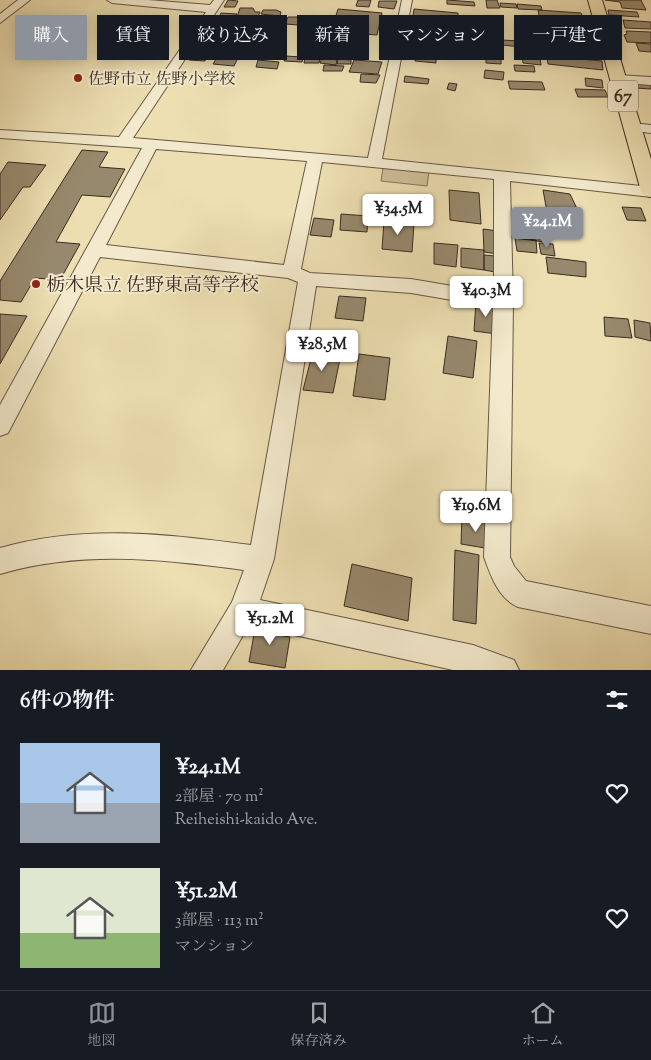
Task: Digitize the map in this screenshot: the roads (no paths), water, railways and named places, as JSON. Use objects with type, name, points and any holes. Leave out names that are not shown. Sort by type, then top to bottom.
[{"type":"main road","name":"67","points":[[595,0],[651,191]]},
{"type":"street","points":[[0,20],[25,0]]},
{"type":"street","points":[[112,0],[216,4]]},
{"type":"street","points":[[374,163],[407,0]]},
{"type":"street","points":[[124,141],[216,4]]},
{"type":"street","points":[[618,79],[651,82]]},
{"type":"street","points":[[632,127],[651,129]]},
{"type":"street","points":[[0,134],[124,141],[502,175],[651,191]]},
{"type":"street","points":[[0,426],[151,144]]},
{"type":"street","points":[[206,670],[244,610],[261,559],[315,158]]},
{"type":"street","points":[[502,175],[503,302],[498,557],[504,575],[518,593],[651,620]]},
{"type":"street","points":[[95,250],[300,276],[411,286],[503,302]]},
{"type":"street","points":[[0,561],[62,546],[160,546],[261,559]]},
{"type":"street","points":[[244,610],[473,660],[504,670]]},
{"type":"place","name":"佐野市立 佐野小学校","points":[[78,78]]},
{"type":"place","name":"栃木県立 佐野東高等学校","points":[[36,284]]}]
